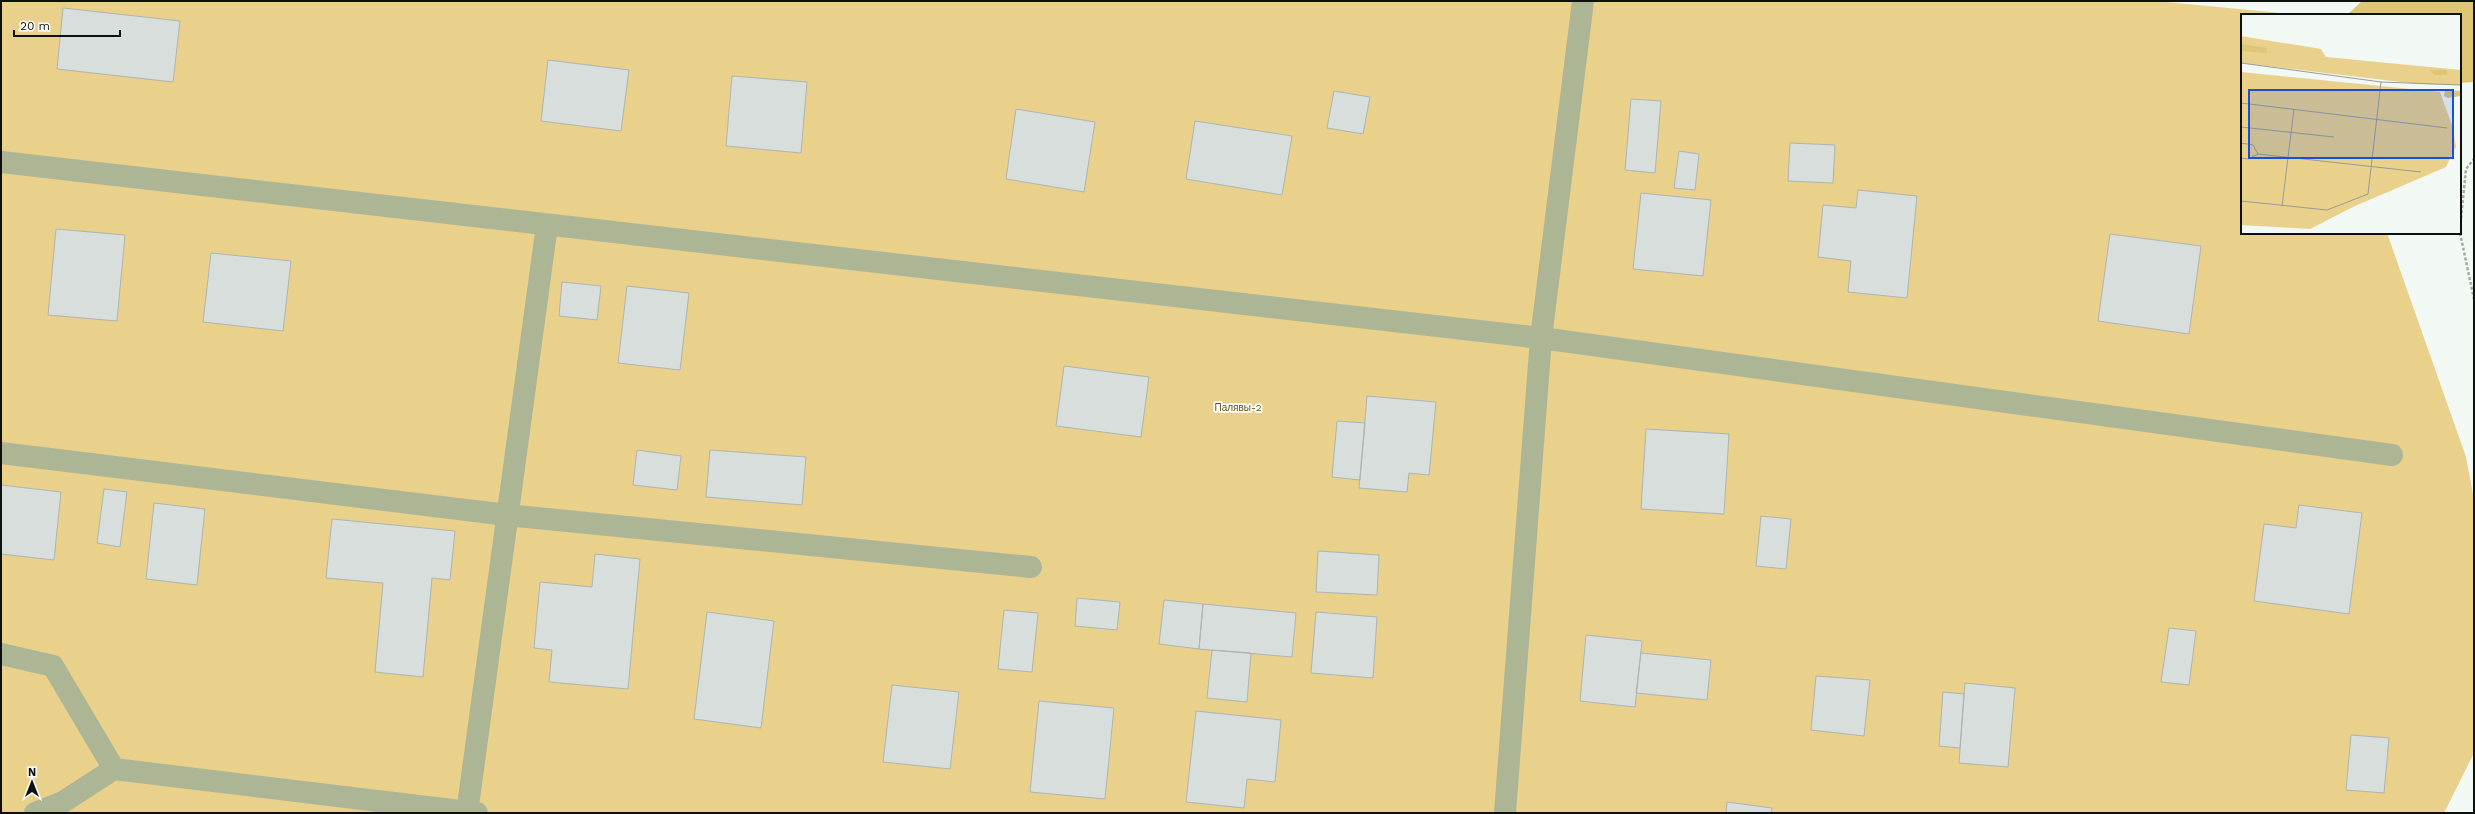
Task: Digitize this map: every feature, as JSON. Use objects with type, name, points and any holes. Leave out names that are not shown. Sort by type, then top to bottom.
[{"type":"street","points":[[1505,813],[1541,338],[1583,1]]},
{"type":"street","points":[[1,162],[1541,338],[2392,455]]},
{"type":"street","points":[[35,813],[63,802],[114,769],[470,813],[507,515],[547,225]]},
{"type":"street","points":[[1,453],[507,515],[1031,567]]},
{"type":"street","points":[[1,654],[53,666],[114,769]]},
{"type":"path","points":[[2461,218],[2466,169],[2474,159]]},
{"type":"path","points":[[2460,234],[2474,299]]},
{"type":"green space","name":"Палявы-2","points":[[1,1],[2156,1],[2291,14],[2241,14],[2241,234],[2387,234],[2466,457],[2474,499],[2474,753],[2444,813],[1,813]]},
{"type":"shaded area","points":[[2362,1],[2474,1],[2474,82],[2461,83],[2461,14],[2348,14]]},
{"type":"building","points":[[63,8],[180,21],[173,82],[57,69]]},
{"type":"building","points":[[548,60],[629,70],[621,131],[541,121]]},
{"type":"building","points":[[732,76],[807,82],[801,153],[726,146]]},
{"type":"building","points":[[1334,91],[1370,97],[1363,134],[1327,128]]},
{"type":"building","points":[[1631,99],[1661,101],[1655,173],[1625,170]]},
{"type":"building","points":[[1016,109],[1095,122],[1084,192],[1006,179]]},
{"type":"building","points":[[1195,121],[1292,136],[1282,195],[1186,179]]},
{"type":"building","points":[[1790,143],[1835,145],[1833,183],[1788,181]]},
{"type":"building","points":[[1679,151],[1699,154],[1695,190],[1674,188]]},
{"type":"building","points":[[1858,190],[1917,196],[1907,298],[1848,292],[1851,261],[1818,257],[1823,205],[1856,208]]},
{"type":"building","points":[[1641,193],[1711,200],[1703,276],[1633,269]]},
{"type":"building","points":[[56,229],[125,235],[117,321],[48,315]]},
{"type":"building","points":[[2110,234],[2201,246],[2189,334],[2098,321]]},
{"type":"building","points":[[211,253],[291,261],[283,331],[203,322]]},
{"type":"building","points":[[562,282],[601,286],[597,320],[559,316]]},
{"type":"building","points":[[627,286],[689,293],[680,370],[618,363]]},
{"type":"building","points":[[1064,366],[1149,377],[1141,437],[1056,426]]},
{"type":"building","points":[[1367,396],[1436,402],[1429,475],[1409,473],[1407,492],[1359,488]]},
{"type":"building","points":[[1337,421],[1365,423],[1360,480],[1332,477]]},
{"type":"building","points":[[1646,429],[1729,434],[1724,514],[1641,509]]},
{"type":"building","points":[[637,450],[681,456],[677,490],[633,485]]},
{"type":"building","points":[[710,450],[806,457],[802,505],[706,497]]},
{"type":"building","points":[[1,485],[61,492],[54,560],[1,554]]},
{"type":"building","points":[[104,489],[127,492],[120,547],[97,543]]},
{"type":"building","points":[[154,503],[205,509],[197,585],[146,579]]},
{"type":"building","points":[[2299,505],[2362,513],[2349,614],[2254,601],[2264,524],[2296,528]]},
{"type":"building","points":[[1761,516],[1791,519],[1786,569],[1756,566]]},
{"type":"building","points":[[332,519],[455,531],[450,580],[432,578],[423,677],[375,672],[383,583],[326,578]]},
{"type":"building","points":[[1318,551],[1379,555],[1377,595],[1316,592]]},
{"type":"building","points":[[595,554],[640,559],[628,689],[549,682],[552,650],[534,648],[540,582],[592,587]]},
{"type":"building","points":[[1077,598],[1120,602],[1117,630],[1075,626]]},
{"type":"building","points":[[1164,600],[1203,604],[1199,649],[1159,644]]},
{"type":"building","points":[[1203,604],[1296,613],[1292,657],[1199,649]]},
{"type":"building","points":[[1004,610],[1038,613],[1032,672],[998,669]]},
{"type":"building","points":[[707,612],[774,621],[761,728],[694,719]]},
{"type":"building","points":[[1316,612],[1377,617],[1373,678],[1311,673]]},
{"type":"building","points":[[2169,628],[2196,631],[2189,685],[2161,682]]},
{"type":"building","points":[[1586,635],[1642,641],[1635,707],[1580,701]]},
{"type":"building","points":[[1212,650],[1251,653],[1247,702],[1207,698]]},
{"type":"building","points":[[1641,653],[1711,660],[1707,700],[1636,693]]},
{"type":"building","points":[[1816,676],[1870,680],[1864,736],[1811,730]]},
{"type":"building","points":[[1965,683],[2015,688],[2008,767],[1959,763]]},
{"type":"building","points":[[892,685],[959,692],[950,769],[883,762]]},
{"type":"building","points":[[1943,692],[1964,694],[1960,748],[1939,746]]},
{"type":"building","points":[[1039,701],[1114,708],[1105,799],[1030,792]]},
{"type":"building","points":[[1196,711],[1281,720],[1275,782],[1247,779],[1244,808],[1186,802]]},
{"type":"building","points":[[2351,735],[2389,738],[2384,793],[2346,790]]},
{"type":"building","points":[[1727,802],[1772,808],[1771,813],[1726,813]]}]
